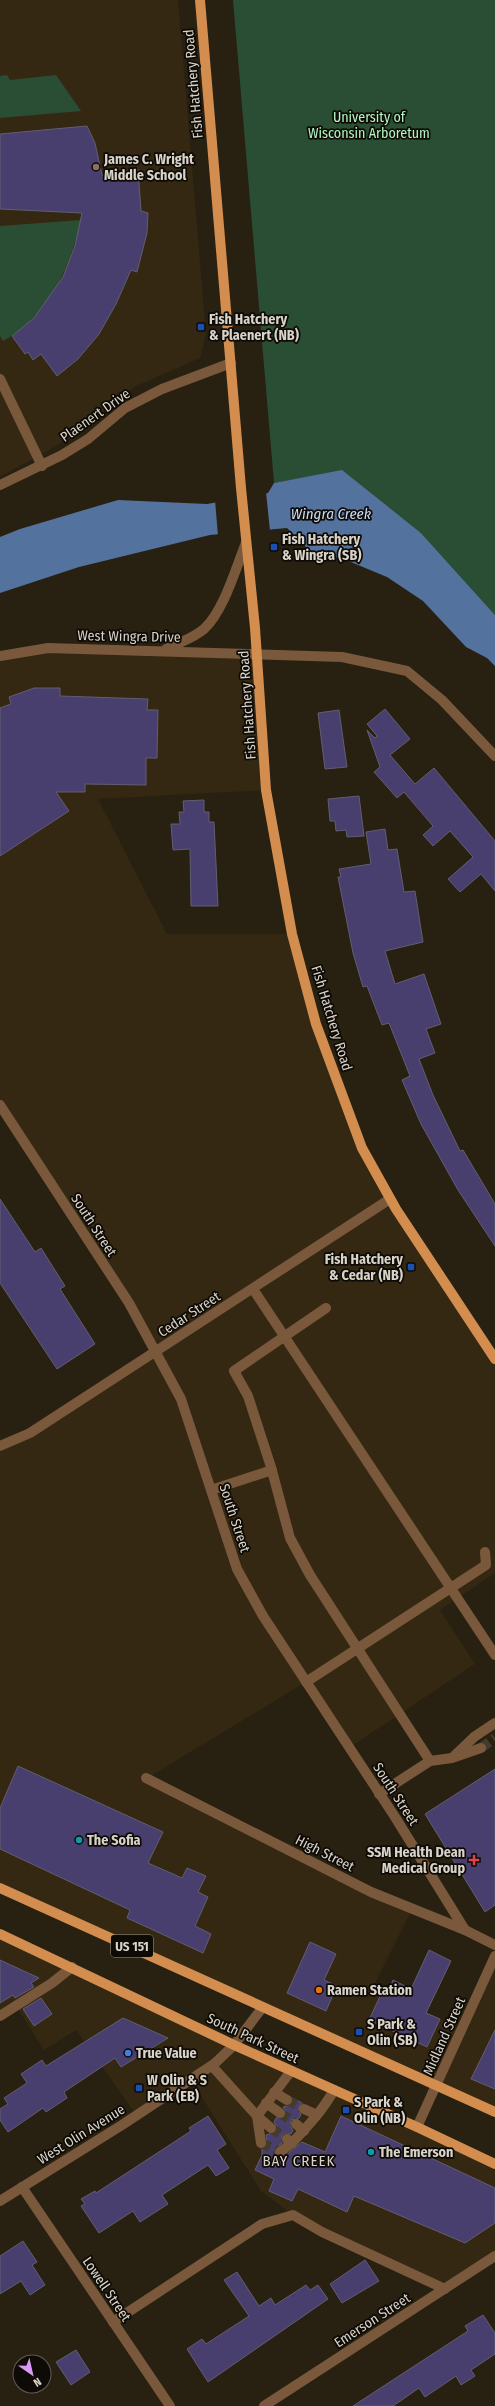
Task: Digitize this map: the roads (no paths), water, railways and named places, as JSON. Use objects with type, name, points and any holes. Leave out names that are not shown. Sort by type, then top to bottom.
[{"type":"main road","name":"Fish Hatchery Road","points":[[200,0],[241,488],[257,654],[266,790],[292,934],[316,1024],[354,1130],[390,1199],[495,1359]]},
{"type":"main road","name":"US 151","points":[[0,1888],[213,1983],[262,2008],[495,2112]]},
{"type":"main road","name":"South Park Street","points":[[0,1934],[234,2045],[417,2127],[495,2164]]},
{"type":"street","name":"Plaenert Drive","points":[[0,485],[42,466],[88,440],[125,408],[162,389],[231,363]]},
{"type":"street","points":[[0,379],[42,466]]},
{"type":"street","points":[[164,651],[194,636],[210,623],[219,608],[246,543]]},
{"type":"street","name":"West Wingra Drive","points":[[0,656],[48,648],[257,654],[342,658],[407,671],[442,700],[495,756]]},
{"type":"street","name":"South Street","points":[[0,1105],[129,1303],[181,1399],[237,1569],[262,1616],[379,1794],[465,1930]]},
{"type":"street","name":"Cedar Street","points":[[0,1446],[30,1433],[390,1199]]},
{"type":"street","points":[[253,1289],[495,1655]]},
{"type":"street","points":[[326,1308],[234,1371],[248,1396],[272,1470],[290,1538],[304,1564],[430,1761]]},
{"type":"street","points":[[211,1490],[272,1470]]},
{"type":"street","points":[[306,1682],[486,1565],[485,1552]]},
{"type":"street","points":[[452,1758],[474,1737],[495,1722]]},
{"type":"street","points":[[379,1794],[430,1761],[452,1758],[481,1748]]},
{"type":"street","name":"High Street","points":[[146,1778],[371,1892],[465,1930],[495,1945]]},
{"type":"street","name":"Midland Street","points":[[417,2127],[495,1956]]},
{"type":"street","points":[[0,2016],[52,1983],[72,1967]]},
{"type":"street","name":"West Olin Avenue","points":[[0,2201],[122,2125],[212,2066],[234,2045],[262,2008]]},
{"type":"street","points":[[212,2066],[257,2116],[271,2128]]},
{"type":"street","points":[[262,2143],[257,2116],[291,2071]]},
{"type":"street","points":[[280,2152],[300,2128],[317,2115],[334,2090]]},
{"type":"street","points":[[274,2092],[287,2100]]},
{"type":"street","points":[[266,2103],[280,2113]]},
{"type":"street","points":[[304,2110],[317,2115]]},
{"type":"street","name":"Lowell Street","points":[[22,2187],[170,2406]]},
{"type":"street","points":[[113,2322],[262,2224],[293,2214],[322,2232],[444,2289]]},
{"type":"street","name":"Emerson Street","points":[[264,2406],[495,2256]]},
{"type":"water","name":"Wingra Creek","points":[[342,470],[421,533],[495,615],[495,666],[487,658],[466,647],[423,601],[387,577],[346,560],[310,551],[287,528],[210,535],[79,567],[0,593],[0,537],[20,529],[118,500],[207,504],[268,493],[274,483]]},
{"type":"tunnel","points":[[481,1748],[495,1738]]},
{"type":"tunnel","points":[[287,2100],[304,2109]]},
{"type":"tunnel","points":[[280,2113],[296,2124]]},
{"type":"tunnel","points":[[271,2128],[287,2139]]},
{"type":"tunnel","points":[[261,2143],[280,2152]]},
{"type":"place","name":"James C. Wright Middle School","points":[[96,167]]},
{"type":"place","name":"Fish Hatchery & Plaenert (NB)","points":[[201,327]]},
{"type":"place","name":"Fish Hatchery & Wingra (SB)","points":[[274,547]]},
{"type":"place","name":"Fish Hatchery & Cedar (NB)","points":[[411,1267]]},
{"type":"place","name":"The Sofia","points":[[79,1840]]},
{"type":"place","name":"SSM Health Dean Medical Group","points":[[474,1860]]},
{"type":"place","name":"Ramen Station","points":[[319,1990]]},
{"type":"place","name":"S Park & Olin (SB)","points":[[359,2032]]},
{"type":"place","name":"True Value","points":[[128,2053]]},
{"type":"place","name":"W Olin & S Park (EB)","points":[[139,2088]]},
{"type":"place","name":"S Park & Olin (NB)","points":[[346,2110]]},
{"type":"place","name":"The Emerson","points":[[371,2152]]},
{"type":"district","name":"BAY CREEK","points":[[299,2161]]},
{"type":"park label","name":"University of Wisconsin Arboretum","points":[[369,126]]}]
